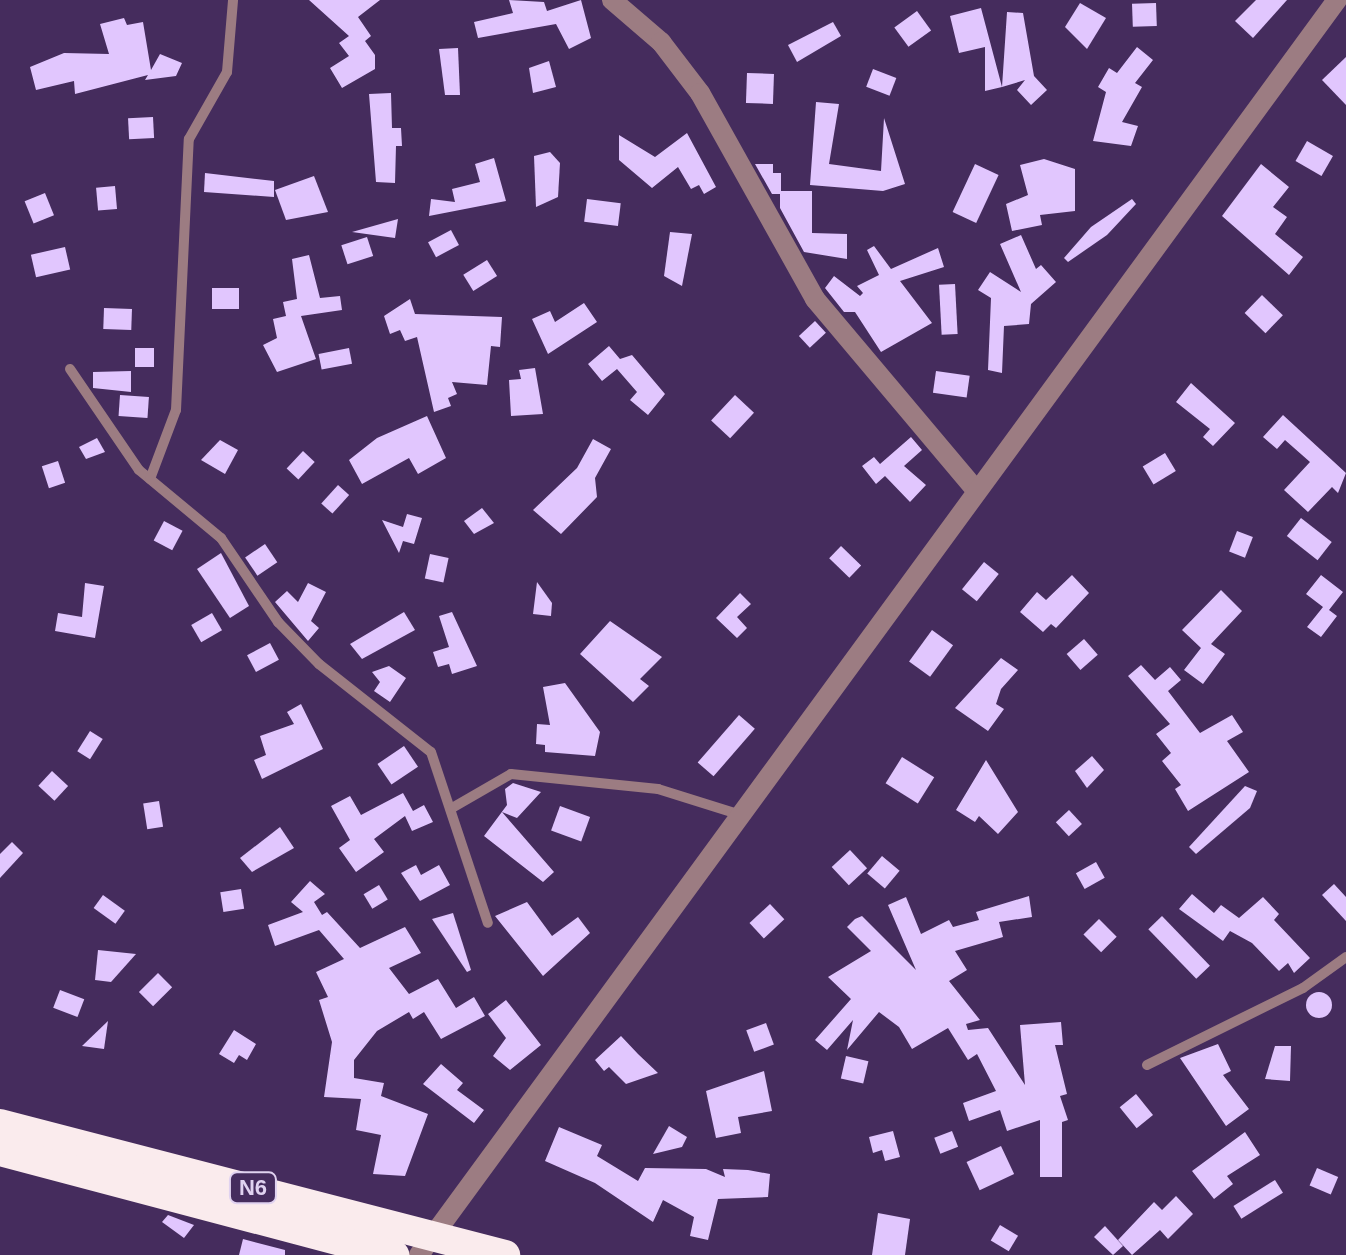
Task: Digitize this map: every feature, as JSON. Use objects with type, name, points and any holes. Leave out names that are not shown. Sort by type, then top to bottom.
[{"type":"highway","name":"N6","points":[[0,1124],[425,1245],[505,1255]]},
{"type":"highway","name":"N6","points":[[0,1151],[395,1255]]},
{"type":"street","points":[[612,0],[661,42],[700,93],[728,139],[734,164],[815,299],[976,490]]},
{"type":"street","points":[[425,1245],[1337,0]]},
{"type":"lane","points":[[150,478],[176,410],[189,139],[226,72],[233,0]]},
{"type":"lane","points":[[70,369],[150,478],[220,538],[278,622],[319,664],[431,752],[488,923]]},
{"type":"lane","points":[[452,808],[512,774],[658,789],[742,815]]},
{"type":"lane","points":[[1147,1065],[1316,980],[1346,957]]},
{"type":"building","points":[[309,0],[380,0],[358,17],[371,36],[365,41],[375,55],[375,69],[342,88],[330,68],[349,56],[339,43],[349,36]]},
{"type":"building","points":[[509,0],[544,2],[547,11],[581,0],[591,38],[569,49],[556,24],[478,38],[474,22],[513,13]]},
{"type":"building","points":[[1256,0],[1287,0],[1253,38],[1235,21]]},
{"type":"building","points":[[1080,3],[1106,18],[1087,49],[1065,27]]},
{"type":"building","points":[[1156,3],[1157,26],[1133,27],[1132,4]]},
{"type":"building","points":[[981,8],[1002,87],[985,91],[985,47],[959,53],[950,16]]},
{"type":"building","points":[[917,11],[931,30],[908,47],[894,27]]},
{"type":"building","points":[[1007,12],[1023,13],[1034,76],[1047,90],[1031,105],[1017,90],[1025,80],[1002,87]]},
{"type":"building","points":[[124,18],[127,25],[143,22],[151,70],[160,54],[182,63],[176,76],[145,80],[148,75],[75,94],[74,81],[36,90],[30,67],[64,53],[109,54],[100,24]]},
{"type":"building","points":[[833,22],[841,36],[797,62],[788,45]]},
{"type":"building","points":[[1137,47],[1153,60],[1135,83],[1142,87],[1122,122],[1138,126],[1131,146],[1093,141],[1106,92],[1098,87],[1109,68],[1117,73]]},
{"type":"building","points":[[458,48],[460,95],[445,95],[439,49]]},
{"type":"building","points":[[1346,57],[1346,105],[1322,80]]},
{"type":"building","points":[[549,61],[556,87],[533,93],[529,68]]},
{"type":"building","points":[[873,69],[896,78],[890,96],[866,87]]},
{"type":"building","points":[[747,73],[774,74],[773,104],[746,103]]},
{"type":"building","points":[[391,93],[392,128],[401,128],[402,146],[396,146],[395,183],[376,182],[369,94]]},
{"type":"building","points":[[816,102],[839,104],[829,164],[881,171],[884,118],[905,184],[883,191],[810,185]]},
{"type":"building","points":[[153,117],[154,138],[129,139],[128,118]]},
{"type":"building","points":[[687,133],[716,187],[704,194],[699,185],[691,189],[678,167],[652,188],[619,160],[619,135],[655,157]]},
{"type":"building","points":[[1307,141],[1333,156],[1321,176],[1296,161]]},
{"type":"building","points":[[550,152],[560,163],[558,197],[536,207],[534,156]]},
{"type":"building","points":[[494,158],[506,201],[429,216],[431,199],[455,202],[452,189],[480,182],[475,164]]},
{"type":"building","points":[[1044,159],[1075,169],[1075,211],[1040,215],[1042,225],[1012,231],[1006,204],[1028,195],[1020,165]]},
{"type":"building","points":[[755,164],[773,164],[773,173],[781,173],[781,191],[812,191],[812,233],[847,234],[847,259],[804,252],[780,208],[780,194],[772,194]]},
{"type":"building","points":[[975,164],[999,175],[976,223],[953,212]]},
{"type":"building","points":[[1261,164],[1289,187],[1273,207],[1287,217],[1275,234],[1303,257],[1289,275],[1222,216]]},
{"type":"building","points":[[205,173],[274,181],[274,197],[204,192]]},
{"type":"building","points":[[314,176],[328,212],[286,220],[275,190]]},
{"type":"building","points":[[115,186],[117,209],[98,211],[96,188]]},
{"type":"building","points":[[45,193],[54,215],[34,223],[25,201]]},
{"type":"building","points":[[587,199],[621,203],[618,226],[584,222]]},
{"type":"building","points":[[1132,199],[1136,204],[1107,235],[1068,262],[1064,258],[1091,227]]},
{"type":"building","points":[[398,219],[395,238],[352,232]]},
{"type":"building","points":[[451,230],[459,245],[436,257],[428,242]]},
{"type":"building","points":[[670,232],[692,234],[682,286],[664,276]]},
{"type":"building","points":[[1021,235],[1036,269],[1041,265],[1056,282],[1031,304],[1029,324],[1004,326],[1002,373],[988,370],[991,298],[978,290],[990,272],[1021,292],[1000,244]]},
{"type":"building","points":[[367,237],[373,256],[348,264],[341,245]]},
{"type":"building","points":[[874,246],[891,269],[938,248],[944,267],[900,281],[932,323],[881,352],[855,312],[844,312],[825,288],[834,276],[860,296],[863,293],[857,286],[879,275],[867,250]]},
{"type":"building","points":[[65,247],[70,269],[36,277],[31,255]]},
{"type":"building","points":[[309,255],[320,298],[340,296],[342,310],[301,316],[316,359],[277,372],[263,345],[277,338],[273,319],[286,316],[283,302],[297,299],[292,259]]},
{"type":"building","points":[[487,260],[497,276],[473,291],[463,275]]},
{"type":"building","points":[[955,284],[958,334],[942,335],[939,285]]},
{"type":"building","points":[[212,288],[239,288],[239,309],[212,309]]},
{"type":"building","points":[[1262,295],[1283,315],[1265,333],[1245,313]]},
{"type":"building","points":[[410,299],[415,314],[502,317],[500,347],[491,346],[487,385],[452,382],[457,394],[448,398],[451,406],[434,412],[417,337],[405,341],[400,330],[390,334],[384,316]]},
{"type":"building","points":[[584,303],[597,322],[548,354],[532,319],[550,311],[555,322]]},
{"type":"building","points":[[104,308],[132,309],[131,330],[103,329]]},
{"type":"building","points":[[815,321],[826,333],[810,348],[799,336]]},
{"type":"building","points":[[609,346],[620,359],[632,355],[665,394],[648,415],[630,400],[637,392],[617,369],[602,381],[588,364]]},
{"type":"building","points":[[135,348],[154,348],[154,367],[135,367]]},
{"type":"building","points":[[349,348],[352,364],[322,370],[319,354]]},
{"type":"building","points":[[535,368],[543,414],[511,416],[509,380],[521,379],[519,370]]},
{"type":"building","points":[[131,371],[131,392],[93,388],[93,372]]},
{"type":"building","points":[[936,371],[970,376],[967,398],[933,393]]},
{"type":"building","points":[[1191,383],[1235,423],[1213,446],[1203,437],[1210,429],[1176,402]]},
{"type":"building","points":[[120,395],[149,397],[147,418],[119,416]]},
{"type":"building","points":[[735,395],[754,413],[730,438],[711,421]]},
{"type":"building","points":[[1283,415],[1346,473],[1338,493],[1332,487],[1308,512],[1284,490],[1310,462],[1285,440],[1277,449],[1263,437]]},
{"type":"building","points":[[427,416],[446,458],[418,474],[409,458],[362,484],[349,460],[377,438]]},
{"type":"building","points":[[911,437],[922,450],[904,466],[926,485],[910,502],[885,476],[876,484],[862,466],[874,457],[880,464]]},
{"type":"building","points":[[97,438],[105,452],[86,459],[79,447]]},
{"type":"building","points":[[593,439],[611,449],[595,478],[597,497],[561,534],[533,510],[577,468]]},
{"type":"building","points":[[220,440],[238,450],[225,474],[201,460]]},
{"type":"building","points":[[303,451],[315,462],[298,479],[287,469]]},
{"type":"building","points":[[1165,453],[1176,471],[1154,484],[1143,466]]},
{"type":"building","points":[[58,461],[65,483],[49,488],[42,466]]},
{"type":"building","points":[[338,485],[349,495],[332,514],[321,504]]},
{"type":"building","points":[[482,508],[494,523],[474,534],[464,521]]},
{"type":"building","points":[[407,514],[422,518],[414,544],[403,541],[399,553],[382,520],[403,527]]},
{"type":"building","points":[[1301,518],[1332,542],[1318,560],[1287,536]]},
{"type":"building","points":[[164,521],[183,531],[172,550],[154,540]]},
{"type":"building","points":[[1237,531],[1253,537],[1245,558],[1229,552]]},
{"type":"building","points":[[265,544],[277,562],[257,576],[245,557]]},
{"type":"building","points":[[841,546],[861,565],[849,578],[829,558]]},
{"type":"building","points":[[221,553],[249,606],[230,618],[197,569]]},
{"type":"building","points":[[430,554],[449,558],[443,582],[425,578]]},
{"type":"building","points":[[984,562],[999,574],[977,601],[962,589]]},
{"type":"building","points":[[1072,575],[1089,593],[1056,628],[1051,624],[1043,632],[1020,612],[1037,592],[1046,600]]},
{"type":"building","points":[[1321,575],[1343,592],[1329,610],[1337,616],[1321,637],[1307,627],[1323,607],[1306,594]]},
{"type":"building","points":[[537,582],[552,603],[551,616],[533,614]]},
{"type":"building","points":[[85,583],[104,586],[95,638],[55,631],[58,613],[82,617]]},
{"type":"building","points":[[308,583],[326,592],[311,621],[319,628],[308,641],[275,602],[287,591],[298,602]]},
{"type":"building","points":[[1221,590],[1242,611],[1211,644],[1225,654],[1203,684],[1184,670],[1201,648],[1182,630]]},
{"type":"building","points":[[740,593],[751,604],[737,617],[747,628],[737,638],[716,618]]},
{"type":"building","points":[[404,612],[415,630],[362,659],[350,644]]},
{"type":"building","points":[[452,612],[477,666],[452,674],[449,664],[438,667],[433,652],[449,647],[439,616]]},
{"type":"building","points":[[212,613],[222,630],[201,642],[191,625]]},
{"type":"building","points":[[610,621],[662,657],[640,679],[649,686],[633,702],[580,654]]},
{"type":"building","points":[[932,630],[953,645],[930,677],[909,662]]},
{"type":"building","points":[[1084,639],[1098,655],[1080,670],[1067,654]]},
{"type":"building","points":[[270,643],[279,660],[256,672],[247,655]]},
{"type":"building","points":[[1001,658],[1018,670],[1001,689],[996,704],[1004,709],[988,731],[955,708]]},
{"type":"building","points":[[1141,665],[1155,680],[1170,667],[1181,680],[1168,691],[1200,733],[1232,715],[1243,732],[1227,741],[1249,772],[1188,811],[1175,789],[1181,785],[1162,761],[1171,753],[1156,734],[1170,724],[1128,676]]},
{"type":"building","points":[[389,666],[406,678],[390,702],[374,691],[380,682],[372,672]]},
{"type":"building","points":[[565,683],[600,732],[595,756],[545,752],[545,745],[536,744],[537,724],[550,725],[543,687]]},
{"type":"building","points":[[301,704],[323,749],[262,779],[254,760],[266,755],[260,736],[294,724],[287,712]]},
{"type":"building","points":[[739,715],[755,729],[714,776],[698,763]]},
{"type":"building","points":[[90,731],[103,739],[90,759],[77,751]]},
{"type":"building","points":[[404,746],[418,767],[391,785],[377,764]]},
{"type":"building","points":[[1092,756],[1104,770],[1087,788],[1075,771]]},
{"type":"building","points":[[902,757],[934,777],[918,803],[886,783]]},
{"type":"building","points":[[986,760],[1018,812],[998,834],[979,816],[975,822],[956,810]]},
{"type":"building","points":[[52,771],[68,786],[54,801],[38,786]]},
{"type":"building","points":[[513,783],[541,792],[517,818],[502,812],[554,872],[543,882],[484,836],[507,805],[505,789]]},
{"type":"building","points":[[1245,786],[1257,791],[1250,808],[1196,854],[1189,847]]},
{"type":"building","points":[[403,793],[413,811],[424,805],[433,822],[412,831],[405,816],[374,839],[384,852],[356,872],[339,848],[350,840],[331,806],[350,796],[361,815]]},
{"type":"building","points":[[159,801],[163,827],[147,829],[143,804]]},
{"type":"building","points":[[560,806],[590,817],[581,841],[551,830]]},
{"type":"building","points":[[1069,810],[1082,824],[1069,836],[1056,822]]},
{"type":"building","points":[[280,827],[294,848],[252,872],[240,858]]},
{"type":"building","points":[[12,842],[23,853],[0,878],[0,854]]},
{"type":"building","points":[[850,850],[867,868],[849,885],[832,867]]},
{"type":"building","points":[[882,856],[900,871],[885,888],[867,874]]},
{"type":"building","points":[[1096,862],[1105,878],[1085,889],[1076,873]]},
{"type":"building","points":[[416,865],[421,875],[439,865],[450,885],[420,901],[401,873]]},
{"type":"building","points":[[310,881],[325,894],[314,902],[322,915],[327,912],[360,948],[405,927],[421,953],[389,968],[409,994],[438,979],[456,1008],[474,997],[485,1016],[441,1039],[424,1012],[413,1019],[409,1012],[377,1031],[354,1060],[354,1078],[384,1083],[381,1096],[428,1114],[405,1176],[373,1174],[381,1135],[356,1130],[361,1099],[324,1097],[332,1042],[319,1000],[328,997],[316,972],[344,959],[319,930],[275,946],[268,925],[303,912],[291,902]]},
{"type":"building","points":[[1334,884],[1346,897],[1346,921],[1322,895]]},
{"type":"building","points":[[379,885],[388,900],[372,909],[364,894]]},
{"type":"building","points":[[241,889],[244,909],[223,912],[220,892]]},
{"type":"building","points":[[1192,894],[1214,913],[1221,905],[1239,918],[1263,897],[1279,914],[1274,920],[1310,958],[1294,973],[1288,963],[1279,971],[1252,943],[1230,931],[1223,941],[1179,909]]},
{"type":"building","points":[[103,895],[125,911],[115,924],[94,908]]},
{"type":"building","points":[[1029,896],[1032,917],[999,922],[1003,937],[955,951],[967,970],[949,981],[980,1020],[966,1024],[968,1030],[988,1028],[1025,1085],[1020,1025],[1061,1022],[1063,1045],[1055,1045],[1067,1094],[1060,1096],[1068,1120],[1062,1122],[1062,1177],[1040,1177],[1040,1120],[1007,1131],[1000,1110],[969,1121],[963,1103],[996,1091],[977,1054],[968,1060],[948,1028],[912,1049],[899,1027],[879,1012],[847,1050],[853,1020],[827,1050],[815,1040],[851,999],[828,977],[871,951],[847,927],[855,919],[862,916],[916,970],[888,905],[906,897],[921,934],[949,920],[953,927],[979,920],[976,912]]},
{"type":"building","points":[[527,902],[552,936],[578,917],[590,933],[543,976],[495,916]]},
{"type":"building","points":[[770,904],[784,919],[764,938],[750,923]]},
{"type":"building","points":[[453,913],[471,970],[467,972],[432,919]]},
{"type":"building","points":[[1162,916],[1210,966],[1196,979],[1148,929]]},
{"type":"building","points":[[1099,919],[1117,937],[1101,952],[1083,935]]},
{"type":"building","points":[[98,950],[136,954],[111,982],[95,980]]},
{"type":"building","points":[[158,973],[172,987],[153,1006],[139,992]]},
{"type":"building","points":[[60,990],[84,999],[77,1017],[53,1008]]},
{"type":"building","points":[[1319,992],[1328,996],[1332,1005],[1328,1014],[1319,1018],[1310,1014],[1306,1005],[1310,996]]},
{"type":"building","points":[[506,1000],[541,1045],[510,1070],[493,1056],[506,1038],[488,1014]]},
{"type":"building","points":[[108,1021],[104,1049],[82,1046]]},
{"type":"building","points":[[766,1023],[774,1045],[754,1052],[746,1030]]},
{"type":"building","points":[[234,1030],[256,1044],[247,1060],[239,1055],[234,1063],[219,1054]]},
{"type":"building","points":[[621,1036],[658,1073],[626,1084],[609,1067],[604,1071],[595,1060]]},
{"type":"building","points":[[1218,1044],[1231,1071],[1223,1075],[1249,1109],[1226,1126],[1180,1058]]},
{"type":"building","points":[[1275,1046],[1291,1046],[1290,1081],[1265,1079]]},
{"type":"building","points":[[846,1056],[868,1061],[863,1084],[841,1078]]},
{"type":"building","points":[[441,1064],[463,1083],[457,1090],[484,1110],[474,1123],[423,1084]]},
{"type":"building","points":[[764,1071],[772,1111],[738,1117],[741,1133],[716,1138],[706,1091]]},
{"type":"building","points":[[1136,1094],[1153,1115],[1137,1128],[1120,1107]]},
{"type":"building","points":[[669,1126],[687,1137],[682,1147],[653,1154]]},
{"type":"building","points":[[559,1127],[602,1145],[597,1156],[638,1181],[645,1168],[706,1169],[725,1177],[723,1169],[748,1170],[770,1174],[768,1197],[718,1199],[708,1240],[690,1236],[694,1217],[663,1200],[653,1222],[595,1183],[545,1161]]},
{"type":"building","points":[[893,1131],[900,1157],[885,1161],[882,1150],[873,1153],[869,1137]]},
{"type":"building","points":[[952,1131],[958,1147],[940,1154],[934,1138]]},
{"type":"building","points":[[1245,1132],[1260,1155],[1227,1176],[1233,1184],[1214,1199],[1192,1171]]},
{"type":"building","points":[[1001,1146],[1014,1174],[980,1190],[967,1162]]},
{"type":"building","points":[[1317,1168],[1338,1177],[1331,1194],[1310,1185]]},
{"type":"building","points":[[1275,1180],[1283,1193],[1241,1219],[1233,1206]]},
{"type":"building","points":[[1176,1196],[1193,1214],[1168,1239],[1160,1230],[1132,1255],[1118,1240],[1154,1202],[1162,1210]]},
{"type":"building","points":[[878,1213],[910,1219],[905,1255],[872,1255]]},
{"type":"building","points":[[168,1215],[194,1225],[184,1238],[162,1222]]},
{"type":"building","points":[[1000,1225],[1018,1236],[1009,1251],[991,1240]]},
{"type":"building","points":[[1105,1226],[1123,1246],[1113,1255],[1094,1237]]},
{"type":"building","points":[[243,1239],[285,1250],[285,1255],[239,1255]]}]
